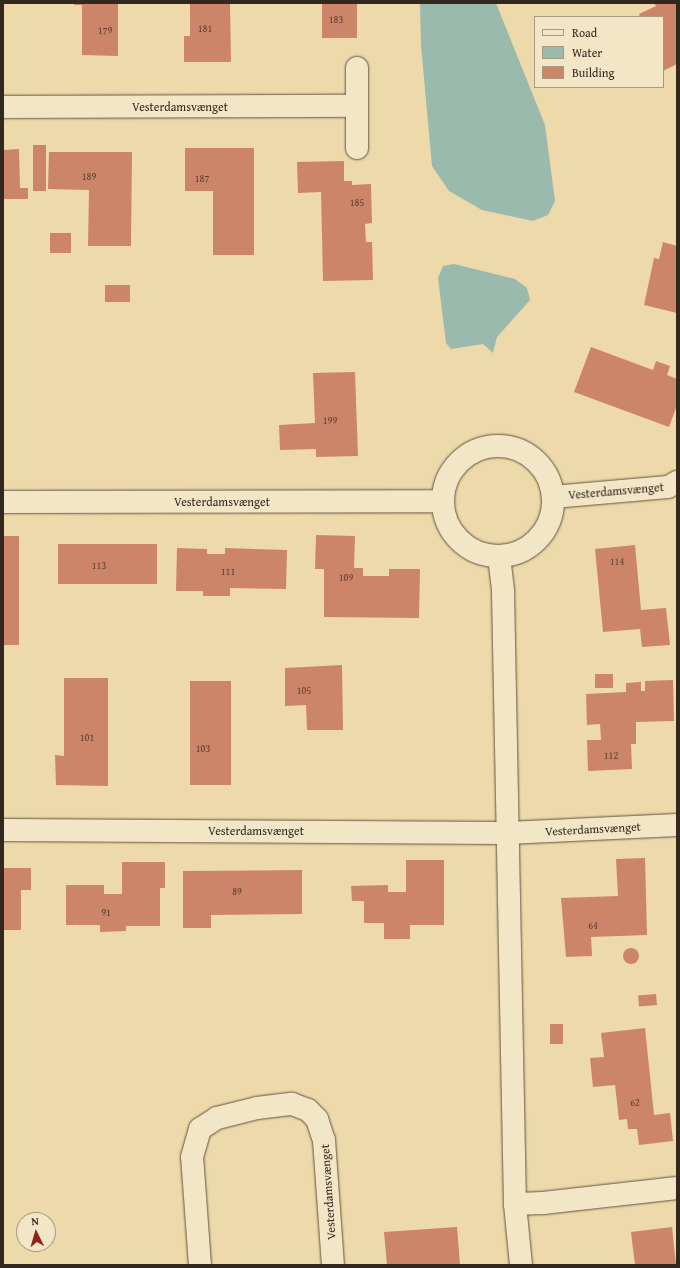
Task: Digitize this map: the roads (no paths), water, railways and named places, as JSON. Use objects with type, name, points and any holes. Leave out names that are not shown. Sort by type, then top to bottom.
[{"type":"street","points":[[357,68],[357,148]]},
{"type":"street","name":"Vesterdamsvænget","points":[[3,107],[357,106]]},
{"type":"street","points":[[508,446],[530,455],[546,474],[553,497],[552,514],[547,526],[532,544],[517,553],[499,557],[477,553],[458,541],[446,522],[442,500],[447,477],[462,458],[483,447],[508,446]]},
{"type":"street","name":"Vesterdamsvænget","points":[[553,497],[668,487],[677,482]]},
{"type":"street","name":"Vesterdamsvænget","points":[[3,502],[442,500]]},
{"type":"street","points":[[499,557],[503,592],[515,1204],[521,1265]]},
{"type":"street","name":"Vesterdamsvænget","points":[[3,830],[508,833],[677,825]]},
{"type":"street","name":"Vesterdamsvænget","points":[[200,1265],[192,1157],[200,1129],[217,1118],[257,1108],[292,1104],[308,1110],[317,1119],[324,1140],[333,1265]]},
{"type":"street","points":[[515,1204],[543,1203],[677,1188]]},
{"type":"water","points":[[420,3],[496,3],[545,125],[555,201],[548,215],[533,221],[482,210],[449,191],[432,166],[421,45]]},
{"type":"water","points":[[454,264],[515,279],[527,288],[530,300],[497,337],[493,353],[483,344],[451,349],[446,343],[438,278],[443,266]]}]
